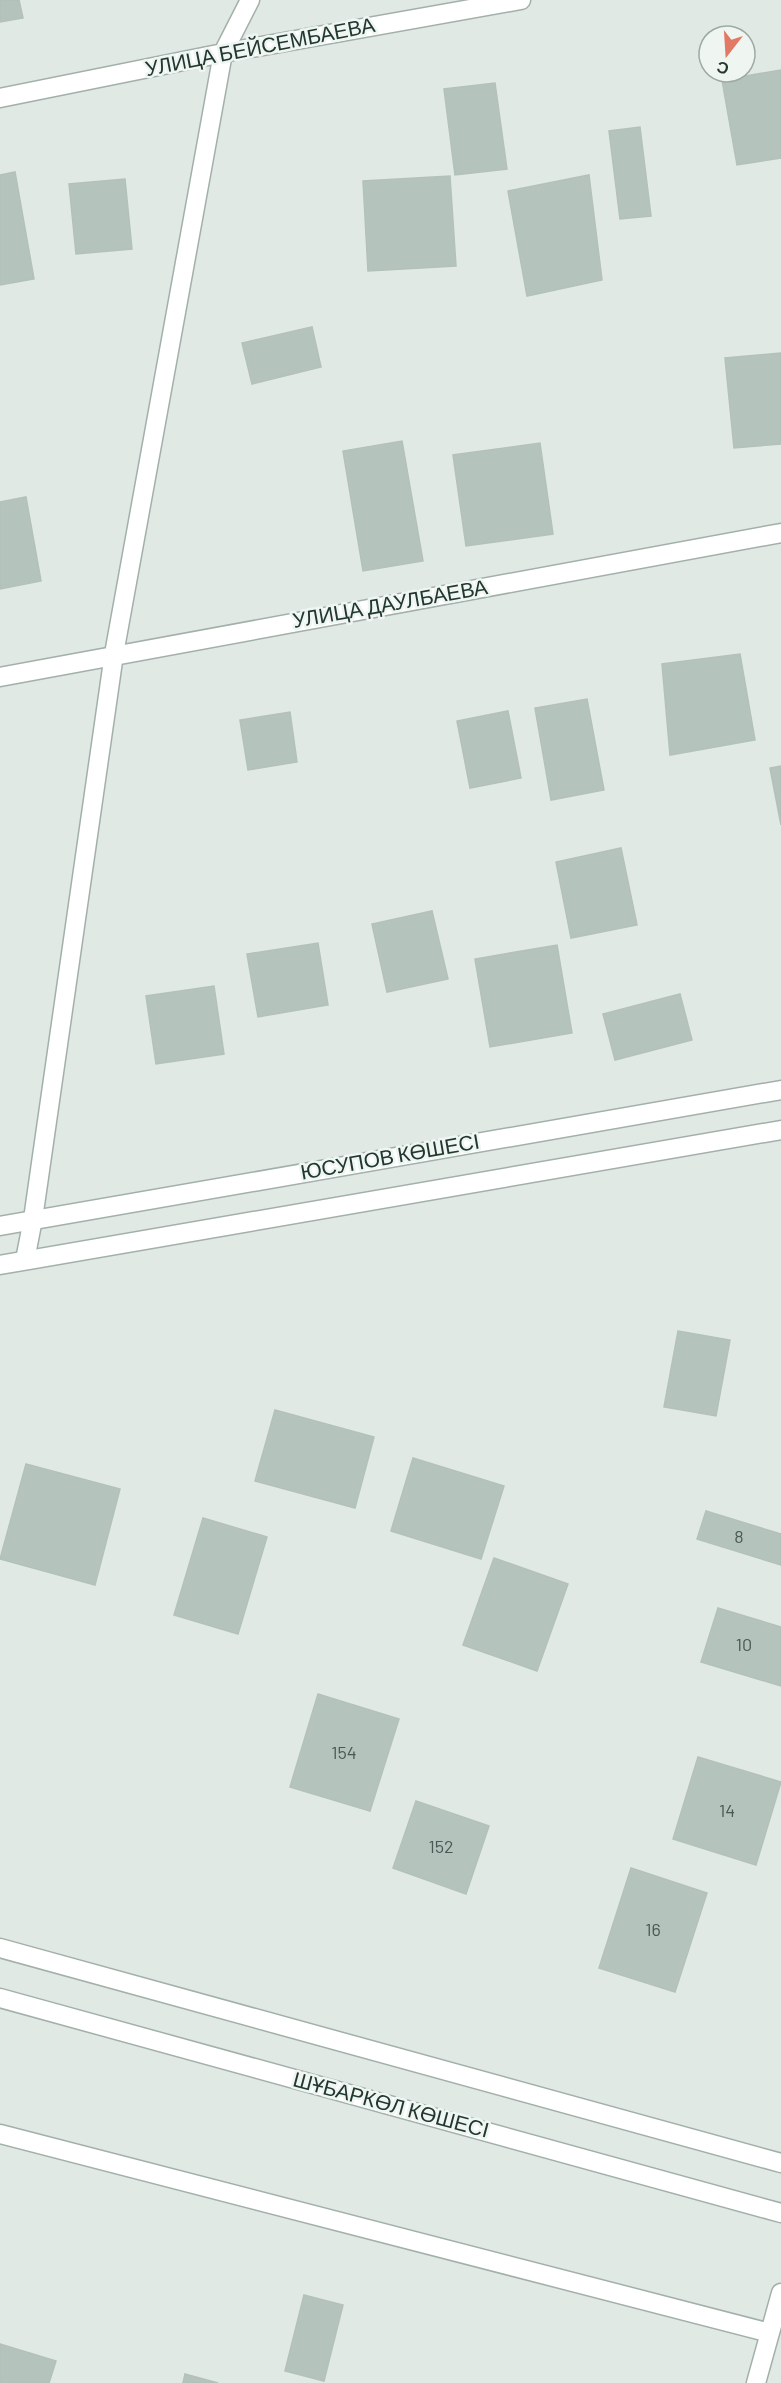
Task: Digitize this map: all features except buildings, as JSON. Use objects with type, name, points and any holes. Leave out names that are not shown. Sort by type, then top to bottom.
[{"type":"street","points":[[25,1260],[33,1219],[114,654],[223,53],[250,0]]},
{"type":"street","name":"УЛИЦА БЕЙСЕМБАЕВА","points":[[0,98],[223,53],[520,0]]},
{"type":"street","name":"УЛИЦА ДАУЛБАЕВА","points":[[0,677],[114,654],[781,533]]},
{"type":"street","name":"ЮСУПОВ КӨШЕСІ","points":[[0,1226],[781,1090]]},
{"type":"street","name":"ЮСУПОВ КӨШЕСІ","points":[[0,1265],[781,1130]]},
{"type":"street","points":[[0,1948],[781,2163]]},
{"type":"street","name":"ШҰБАРКӨЛ КӨШЕСІ","points":[[0,1998],[781,2213]]},
{"type":"street","points":[[0,2134],[770,2333]]},
{"type":"street","points":[[756,2383],[781,2293]]}]
